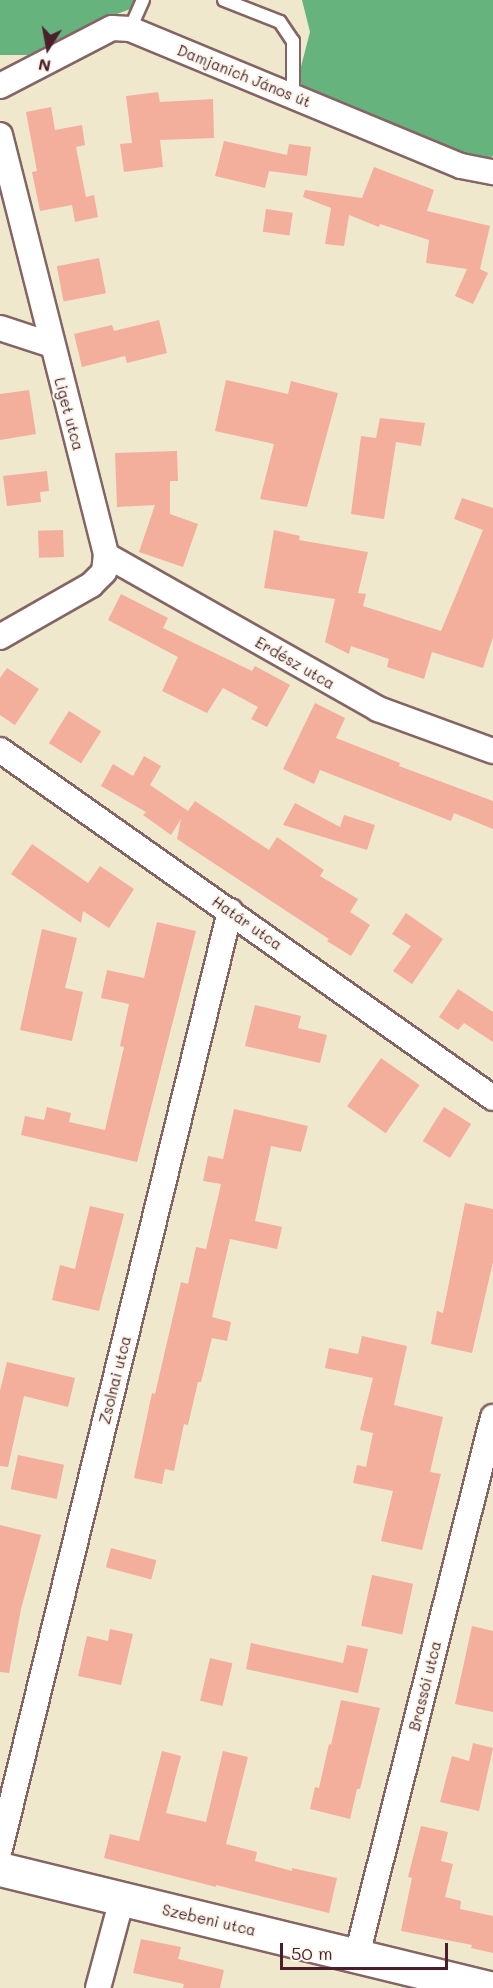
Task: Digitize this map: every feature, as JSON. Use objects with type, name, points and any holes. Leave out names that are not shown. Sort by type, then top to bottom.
[{"type":"street","points":[[0,86],[112,28],[130,29]]},
{"type":"street","name":"Damjanich János út","points":[[130,29],[461,166],[493,172]]},
{"type":"street","name":"Liget utca","points":[[0,135],[106,555]]},
{"type":"street","points":[[0,328],[52,345]]},
{"type":"street","points":[[0,637],[91,585],[104,572],[106,555]]},
{"type":"street","name":"Erdész utca","points":[[106,555],[378,709],[491,744]]},
{"type":"street","name":"Határ utca","points":[[0,750],[493,1098]]},
{"type":"street","name":"Zsolnai utca","points":[[0,1849],[230,911]]},
{"type":"street","name":"Brassói utca","points":[[357,1955],[493,1417]]},
{"type":"street","name":"Szebeni utca","points":[[0,1869],[489,1988]]},
{"type":"street","points":[[98,1988],[122,1899]]},
{"type":"lane","points":[[130,29],[143,0]]},
{"type":"lane","points":[[224,0],[280,22],[293,41],[293,97]]},
{"type":"green space","points":[[0,0],[137,0],[133,8],[85,26],[28,55],[0,55]]},
{"type":"green space","points":[[302,0],[493,0],[493,156],[482,163],[304,89],[298,78],[310,32]]},
{"type":"building","points":[[158,92],[160,102],[213,99],[214,138],[160,140],[163,167],[124,172],[120,144],[132,143],[126,96]]},
{"type":"building","points":[[51,107],[55,130],[82,125],[85,145],[76,147],[86,197],[94,195],[98,217],[75,222],[72,205],[40,211],[32,172],[37,171],[26,112]]},
{"type":"building","points":[[224,141],[287,155],[289,144],[311,147],[307,176],[269,171],[265,188],[215,176]]},
{"type":"building","points":[[374,167],[434,190],[427,211],[490,226],[480,269],[488,273],[473,304],[455,296],[467,269],[426,263],[429,240],[380,224],[379,227],[349,215],[344,246],[325,244],[331,208],[303,197],[305,190],[362,198]]},
{"type":"building","points":[[266,209],[293,213],[290,236],[263,232]]},
{"type":"building","points":[[99,258],[106,293],[64,302],[57,266]]},
{"type":"building","points":[[159,320],[167,353],[127,363],[125,356],[82,367],[74,334],[112,325],[114,331]]},
{"type":"building","points":[[226,380],[288,394],[291,381],[338,393],[307,507],[260,499],[274,444],[215,431]]},
{"type":"building","points":[[29,390],[36,434],[0,440],[0,394]]},
{"type":"building","points":[[380,418],[425,423],[421,446],[396,442],[384,519],[351,514],[361,436],[376,438]]},
{"type":"building","points":[[177,451],[178,481],[170,481],[170,514],[198,524],[183,567],[139,552],[155,505],[117,507],[115,453]]},
{"type":"building","points":[[47,471],[49,491],[40,492],[41,502],[7,506],[3,476]]},
{"type":"building","points":[[462,498],[493,508],[493,637],[483,668],[432,652],[424,679],[387,667],[389,659],[351,646],[349,654],[325,642],[335,599],[264,588],[274,530],[300,536],[299,540],[368,552],[358,593],[366,594],[363,606],[441,631],[483,530],[454,519]]},
{"type":"building","points":[[63,530],[64,557],[39,558],[38,531]]},
{"type":"building","points":[[121,594],[168,618],[163,628],[252,671],[255,666],[290,685],[267,727],[251,719],[258,707],[223,688],[207,713],[162,691],[178,657],[108,620]]},
{"type":"building","points":[[7,668],[39,689],[15,725],[0,715],[0,678]]},
{"type":"building","points":[[315,703],[345,718],[336,738],[400,763],[399,766],[493,801],[493,829],[454,813],[451,821],[320,770],[314,784],[283,769]]},
{"type":"building","points":[[69,711],[101,731],[81,763],[49,743]]},
{"type":"building","points":[[144,756],[161,766],[150,785],[188,811],[195,801],[269,850],[277,837],[324,870],[320,876],[358,899],[350,912],[370,925],[351,956],[327,941],[329,939],[177,839],[181,819],[171,835],[143,815],[146,812],[101,786],[113,764],[133,776]]},
{"type":"building","points":[[295,803],[340,827],[344,815],[375,825],[367,850],[283,825]]},
{"type":"building","points":[[32,844],[88,883],[100,866],[134,889],[109,928],[83,911],[81,923],[11,874]]},
{"type":"building","points":[[406,913],[443,939],[412,984],[393,971],[411,946],[392,934]]},
{"type":"building","points":[[157,922],[196,931],[137,1162],[21,1135],[25,1116],[44,1120],[47,1107],[71,1113],[69,1122],[105,1130],[124,1047],[120,1046],[129,1004],[101,998],[107,970],[144,978]]},
{"type":"building","points":[[42,929],[77,938],[65,988],[83,992],[72,1041],[20,1030]]},
{"type":"building","points":[[458,989],[493,1012],[493,1042],[464,1023],[458,1030],[439,1017]]},
{"type":"building","points":[[255,1005],[301,1016],[298,1028],[327,1035],[320,1063],[245,1046]]},
{"type":"building","points":[[381,1058],[420,1085],[386,1133],[347,1106]]},
{"type":"building","points":[[444,1107],[471,1124],[450,1158],[423,1141]]},
{"type":"building","points":[[234,1109],[308,1126],[301,1152],[271,1146],[255,1221],[282,1227],[277,1249],[230,1239],[212,1317],[231,1322],[227,1341],[212,1338],[188,1425],[184,1424],[174,1471],[165,1469],[162,1484],[134,1478],[152,1393],[155,1394],[181,1282],[188,1284],[196,1247],[206,1249],[221,1184],[203,1181],[208,1156],[223,1159]]},
{"type":"building","points":[[465,1203],[493,1209],[493,1262],[472,1353],[431,1344],[437,1311],[443,1313]]},
{"type":"building","points":[[90,1206],[124,1214],[99,1311],[52,1300],[60,1265],[75,1269]]},
{"type":"building","points":[[362,1336],[407,1346],[394,1405],[443,1417],[430,1472],[441,1474],[422,1550],[381,1541],[393,1491],[353,1483],[357,1465],[366,1467],[373,1433],[360,1430],[373,1378],[325,1368],[329,1348],[358,1354]]},
{"type":"building","points":[[7,1362],[75,1378],[68,1407],[24,1396],[8,1467],[0,1466],[0,1391]]},
{"type":"building","points":[[18,1455],[64,1465],[57,1499],[11,1489]]},
{"type":"building","points":[[0,1525],[41,1535],[21,1609],[9,1673],[0,1672]]},
{"type":"building","points":[[111,1548],[156,1560],[151,1579],[106,1567]]},
{"type":"building","points":[[372,1575],[413,1584],[402,1635],[361,1626]]},
{"type":"building","points":[[472,1626],[493,1631],[493,1712],[455,1704]]},
{"type":"building","points":[[110,1629],[133,1634],[121,1685],[78,1676],[87,1636],[108,1641]]},
{"type":"building","points":[[251,1643],[343,1663],[347,1645],[368,1649],[358,1693],[246,1669]]},
{"type":"building","points":[[210,1658],[232,1663],[223,1706],[200,1701]]},
{"type":"building","points":[[341,1700],[380,1708],[360,1789],[357,1789],[350,1819],[310,1809],[315,1787],[319,1788]]},
{"type":"building","points":[[473,1743],[493,1748],[479,1811],[440,1802],[452,1756],[469,1761]]},
{"type":"building","points":[[162,1751],[181,1756],[166,1813],[206,1822],[223,1751],[248,1757],[226,1844],[257,1852],[255,1861],[292,1871],[292,1868],[337,1878],[329,1913],[104,1858],[110,1834],[139,1841]]},
{"type":"building","points":[[421,1826],[448,1832],[441,1861],[453,1864],[445,1897],[461,1901],[460,1909],[493,1916],[493,1953],[471,1948],[472,1945],[401,1931],[412,1878],[408,1877]]},
{"type":"building","points":[[141,1939],[181,1947],[178,1959],[224,1970],[220,1988],[183,1988],[184,1984],[133,1973]]}]
